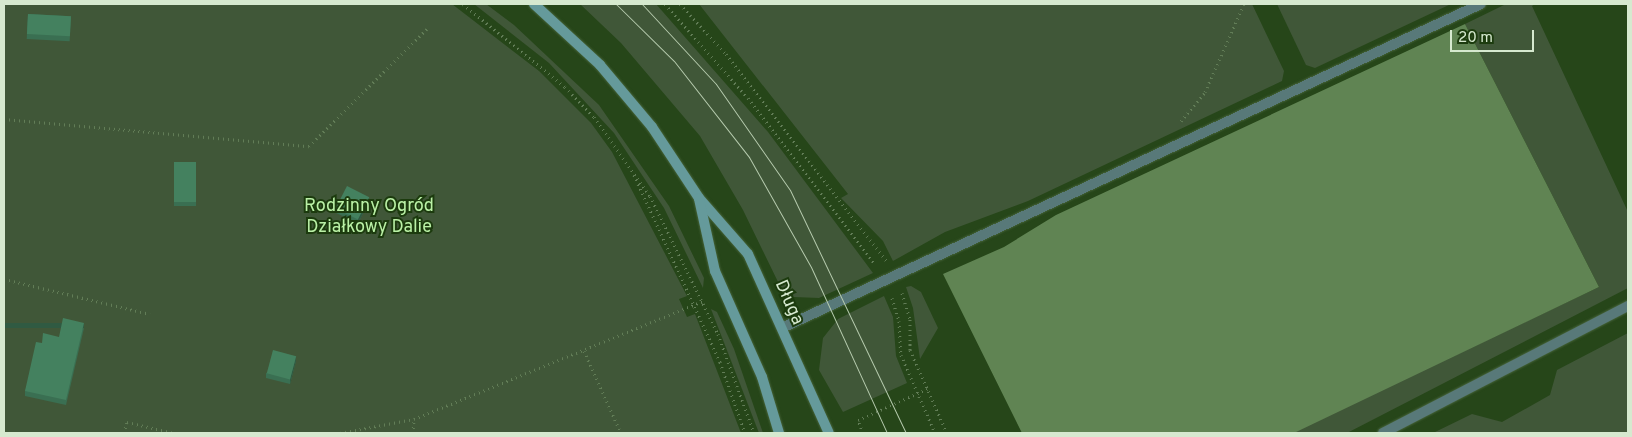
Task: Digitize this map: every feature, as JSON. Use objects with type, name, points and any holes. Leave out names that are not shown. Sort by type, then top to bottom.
[{"type":"street","name":"Długa","points":[[534,4],[600,65],[652,127],[699,198],[748,254],[828,433]]},
{"type":"street","points":[[782,328],[1481,4]]},
{"type":"street","name":"Długa","points":[[699,198],[724,292],[762,377],[780,433]]},
{"type":"street","points":[[1383,433],[1628,306]]},
{"type":"path","points":[[463,4],[565,87],[594,117],[660,209],[703,301],[754,433]]},
{"type":"path","points":[[665,4],[748,98],[879,271]]},
{"type":"path","points":[[680,4],[737,68],[889,266]]},
{"type":"path","points":[[1176,125],[1205,92],[1244,4]]},
{"type":"path","points":[[4,119],[309,146],[429,27]]},
{"type":"path","points":[[632,170],[695,304],[745,433]]},
{"type":"path","points":[[4,278],[150,314]]},
{"type":"path","points":[[899,288],[908,306],[910,350],[947,433]]},
{"type":"path","points":[[340,433],[414,419],[584,351],[724,292]]},
{"type":"path","points":[[890,293],[899,321],[901,354],[935,433]]},
{"type":"path","points":[[584,351],[621,433]]},
{"type":"path","points":[[863,433],[858,420],[927,389]]},
{"type":"path","points":[[413,433],[414,419]]},
{"type":"path","points":[[124,433],[127,422],[174,433]]},
{"type":"green space","name":"Rodzinny Ogród Działkowy Dalie","points":[[4,4],[452,4],[539,71],[591,123],[612,152],[687,296],[679,299],[687,317],[695,314],[741,433],[4,433]]},
{"type":"green space","points":[[474,4],[486,4],[514,25],[599,105],[669,206],[704,278],[703,288],[664,208],[614,133],[549,63]]},
{"type":"green space","points":[[580,4],[656,4],[768,132],[873,273],[819,298],[794,297],[780,286],[743,210],[700,136],[621,43]]},
{"type":"green space","points":[[699,4],[1252,4],[1284,71],[1282,81],[1028,201],[945,232],[893,261],[883,241],[841,198],[848,194]]},
{"type":"green space","points":[[1277,4],[1451,4],[1315,68],[1306,65]]},
{"type":"green space","points":[[1506,4],[1535,4],[1532,6],[1628,212],[1628,288],[1347,433],[1291,433],[1599,287],[1465,24]]},
{"type":"green space","points":[[1465,24],[1599,287],[1294,433],[1022,433],[943,274],[1004,247],[1056,215]]},
{"type":"green space","points":[[911,286],[921,292],[938,328],[920,359],[913,308],[906,287]]},
{"type":"green space","points":[[884,296],[893,317],[896,356],[907,383],[843,412],[819,370],[823,338],[838,319]]},
{"type":"green space","points":[[711,309],[717,312],[734,349],[763,433],[759,433]]},
{"type":"green space","points":[[1628,333],[1628,433],[1433,433],[1472,414],[1502,422],[1550,395],[1557,370]]},
{"type":"building","points":[[28,14],[71,16],[70,36],[27,34]]},
{"type":"building","points":[[174,162],[196,162],[196,202],[174,202]]},
{"type":"building","points":[[347,186],[369,197],[358,220],[336,208]]},
{"type":"building","points":[[63,318],[84,323],[66,400],[25,391],[36,342],[42,343],[43,333],[59,337]]},
{"type":"building","points":[[273,350],[296,356],[290,379],[267,373]]},
{"type":"tram line","points":[[616,4],[674,61],[749,157],[811,267],[887,433]]},
{"type":"tram line","points":[[642,4],[716,84],[790,190],[906,433]]}]
